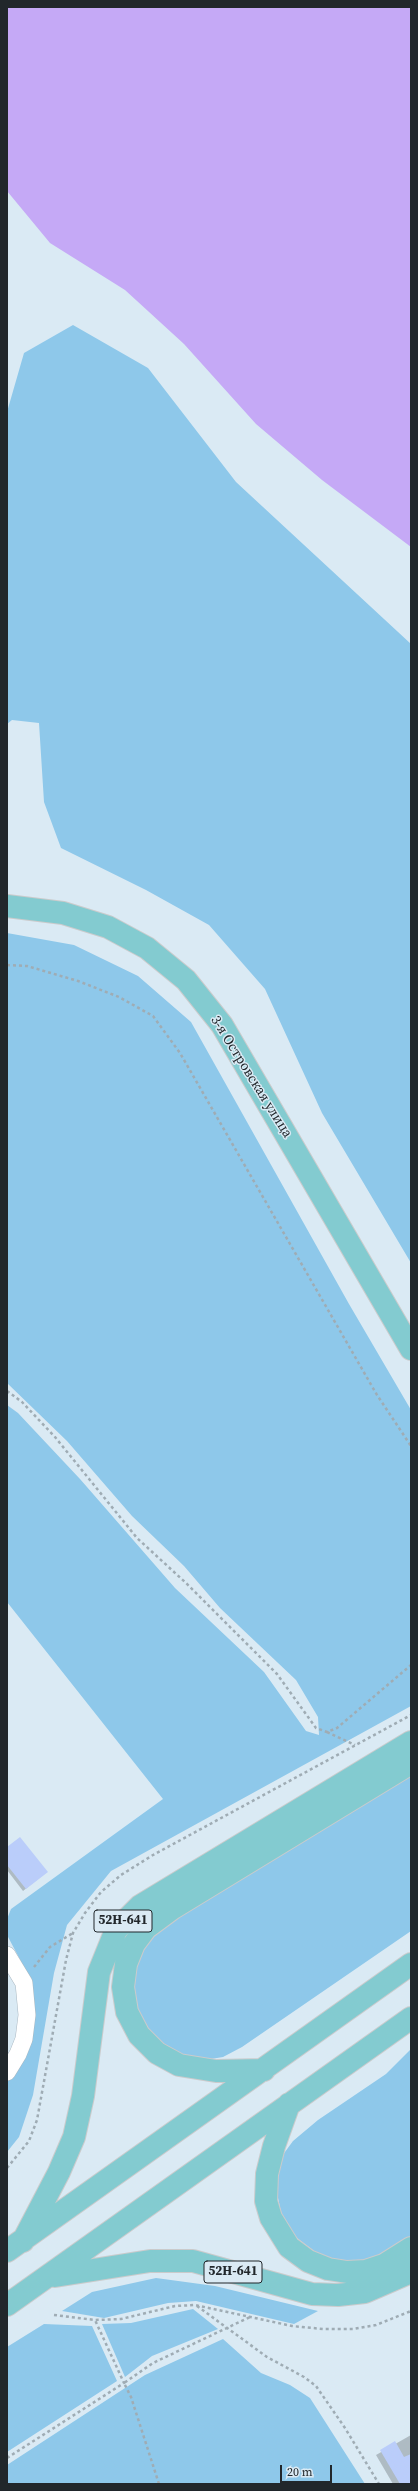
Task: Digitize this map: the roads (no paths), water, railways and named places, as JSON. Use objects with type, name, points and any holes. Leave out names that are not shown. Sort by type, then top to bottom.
[{"type":"main road","name":"3-я Островская улица","points":[[7,906],[63,913],[108,927],[147,948],[186,980],[222,1025],[411,1348]]},
{"type":"main road","name":"52Н-641","points":[[15,2246],[59,2172],[74,2137],[83,2096],[99,1972],[116,1930],[140,1906],[411,1742]]},
{"type":"main road","name":"52Н-641","points":[[264,2070],[216,2071],[179,2065],[157,2053],[139,2035],[127,2012],[123,1987],[126,1964],[134,1944],[146,1928],[173,1908],[411,1763]]},
{"type":"main road","points":[[15,2246],[411,1964]]},
{"type":"main road","points":[[7,2305],[50,2277],[289,2104],[411,2018]]},
{"type":"main road","points":[[289,2104],[267,2174],[266,2201],[271,2218],[289,2247],[308,2261],[328,2269],[347,2272],[366,2271],[384,2264],[411,2248]]},
{"type":"main road","name":"52Н-641","points":[[50,2277],[150,2261],[193,2261],[312,2294],[338,2295],[365,2292],[411,2272]]},
{"type":"street","points":[[7,1955],[24,1983],[27,2015],[24,2039],[18,2054],[7,2072]]}]
